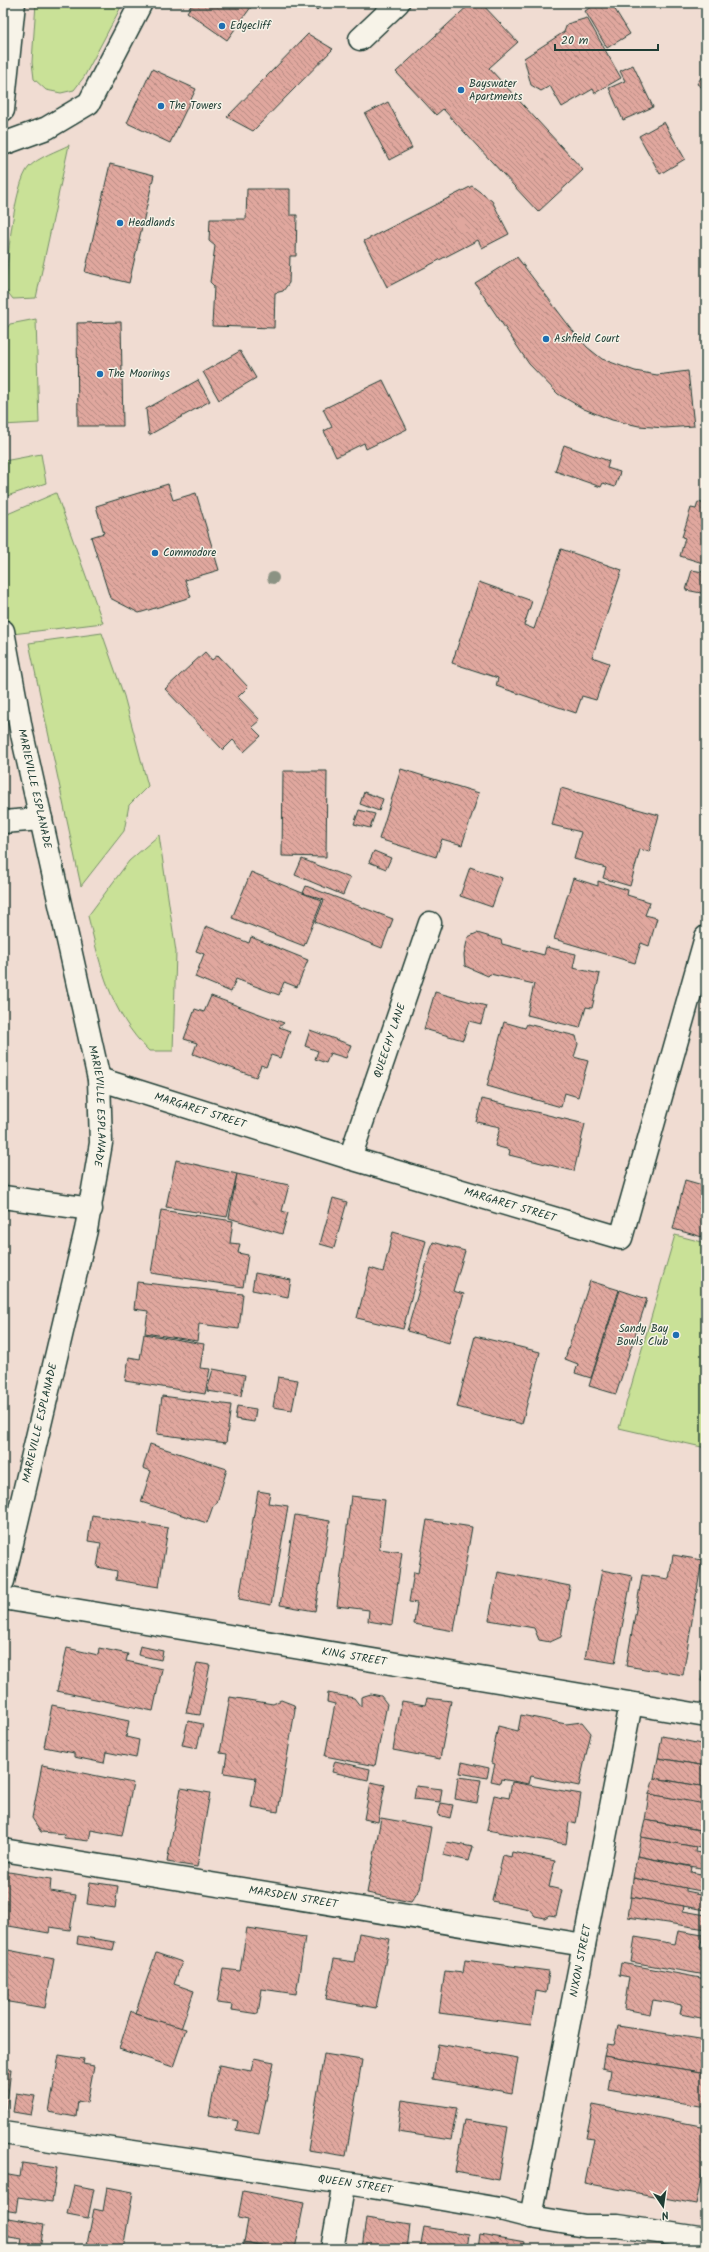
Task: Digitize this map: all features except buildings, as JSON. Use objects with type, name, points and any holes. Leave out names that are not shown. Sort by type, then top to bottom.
[{"type":"street","points":[[3,110],[14,3]]},
{"type":"street","points":[[3,144],[47,128],[89,103],[141,3]]},
{"type":"street","points":[[360,39],[398,3]]},
{"type":"street","name":"MARIEVILLE ESPLANADE","points":[[3,631],[22,734],[99,1079],[101,1143],[91,1209],[3,1581]]},
{"type":"street","points":[[3,822],[41,819]]},
{"type":"street","name":"QUEECHY LANE","points":[[350,1158],[430,923]]},
{"type":"street","name":"MARGARET STREET","points":[[99,1079],[350,1158],[621,1238],[706,937]]},
{"type":"street","points":[[3,1196],[91,1209]]},
{"type":"street","name":"KING STREET","points":[[3,1598],[706,1716]]},
{"type":"street","name":"NIXON STREET","points":[[531,2217],[631,1704]]},
{"type":"street","name":"MARSDEN STREET","points":[[3,1850],[584,1945]]},
{"type":"street","name":"QUEEN STREET","points":[[3,2133],[344,2183],[500,2209],[531,2217],[585,2226],[618,2226],[706,2239]]},
{"type":"street","points":[[332,2249],[344,2183]]},
{"type":"green space","points":[[36,3],[123,3],[84,77],[74,90],[61,93],[46,90],[34,79],[32,62]]},
{"type":"green space","points":[[69,145],[36,298],[13,299],[6,290],[7,263],[15,207],[24,176],[33,163],[48,154]]},
{"type":"green space","points":[[36,319],[39,423],[3,425],[3,334],[10,324]]},
{"type":"green space","points":[[41,454],[46,483],[7,496],[4,461]]},
{"type":"green space","points":[[56,493],[103,623],[4,635],[3,516]]},
{"type":"green space","points":[[102,633],[124,696],[148,786],[129,805],[124,831],[81,886],[29,643]]},
{"type":"green space","points":[[159,835],[176,952],[173,1051],[149,1051],[125,1021],[116,1005],[103,971],[88,916],[129,861]]},
{"type":"green space","name":"Sandy Bay Bowls Club","points":[[675,1235],[706,1243],[706,1448],[619,1428]]},
{"type":"place","name":"Edgecliff","points":[[222,26]]},
{"type":"place","name":"Bayswater Apartments","points":[[461,90]]},
{"type":"place","name":"The Towers","points":[[161,106]]},
{"type":"place","name":"Headlands","points":[[120,223]]},
{"type":"place","name":"Ashfield Court","points":[[546,339]]},
{"type":"place","name":"The Moorings","points":[[100,374]]},
{"type":"place","name":"Commodore","points":[[155,553]]},
{"type":"place","name":"Sandy Bay Bowls Club","points":[[676,1335]]}]
